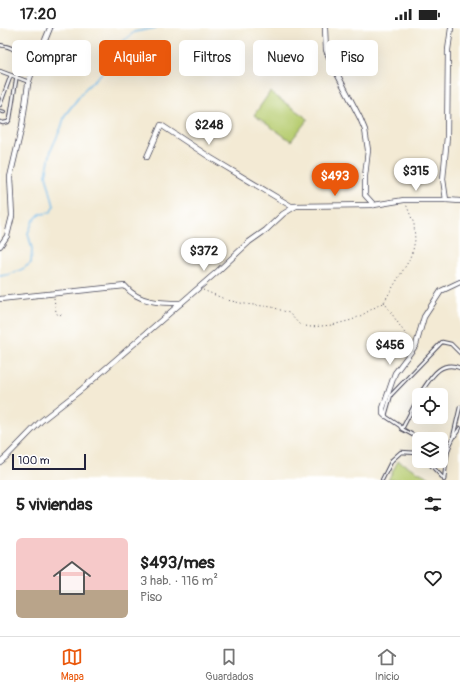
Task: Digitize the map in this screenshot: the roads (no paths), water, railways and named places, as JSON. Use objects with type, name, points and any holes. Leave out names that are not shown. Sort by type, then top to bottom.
[{"type":"street","points":[[0,246],[6,236],[12,216],[10,177],[22,126],[29,82],[50,28]]},
{"type":"street","points":[[325,28],[326,50],[330,62],[365,130],[368,150],[365,176],[365,195],[374,205]]},
{"type":"street","points":[[446,200],[443,179],[447,137],[448,50],[451,28]]},
{"type":"street","points":[[147,157],[161,125],[211,158],[291,206],[374,205],[404,200],[460,201]]},
{"type":"street","points":[[0,462],[41,421],[82,389],[249,242],[266,230],[283,214],[296,206]]},
{"type":"street","points":[[385,416],[383,414],[383,408],[395,373],[416,345],[424,317],[441,292],[460,282]]},
{"type":"street","points":[[0,300],[125,286],[129,292],[151,302],[181,303]]},
{"type":"lane","points":[[0,45],[11,47],[17,53],[19,61],[10,119],[8,122],[0,122]]},
{"type":"lane","points":[[0,71],[29,82]]},
{"type":"lane","points":[[0,105],[11,75]]},
{"type":"lane","points":[[0,111],[4,112]]},
{"type":"lane","points":[[412,435],[385,416],[391,395],[442,342],[451,344],[460,353]]},
{"type":"lane","points":[[424,388],[439,369],[447,365],[460,368]]},
{"type":"lane","points":[[448,448],[452,439],[460,407]]},
{"type":"lane","points":[[402,429],[412,409]]},
{"type":"lane","points":[[452,439],[460,428]]},
{"type":"lane","points":[[382,480],[392,460],[401,452],[412,453]]},
{"type":"lane","points":[[433,468],[444,480]]},
{"type":"lane","points":[[444,480],[446,468]]},
{"type":"waterway","points":[[0,276],[16,272],[31,263],[32,249],[28,233],[33,221],[40,214],[50,213],[54,206],[46,175],[51,150],[65,115],[86,88],[104,71],[121,43],[134,32],[156,28]]}]
